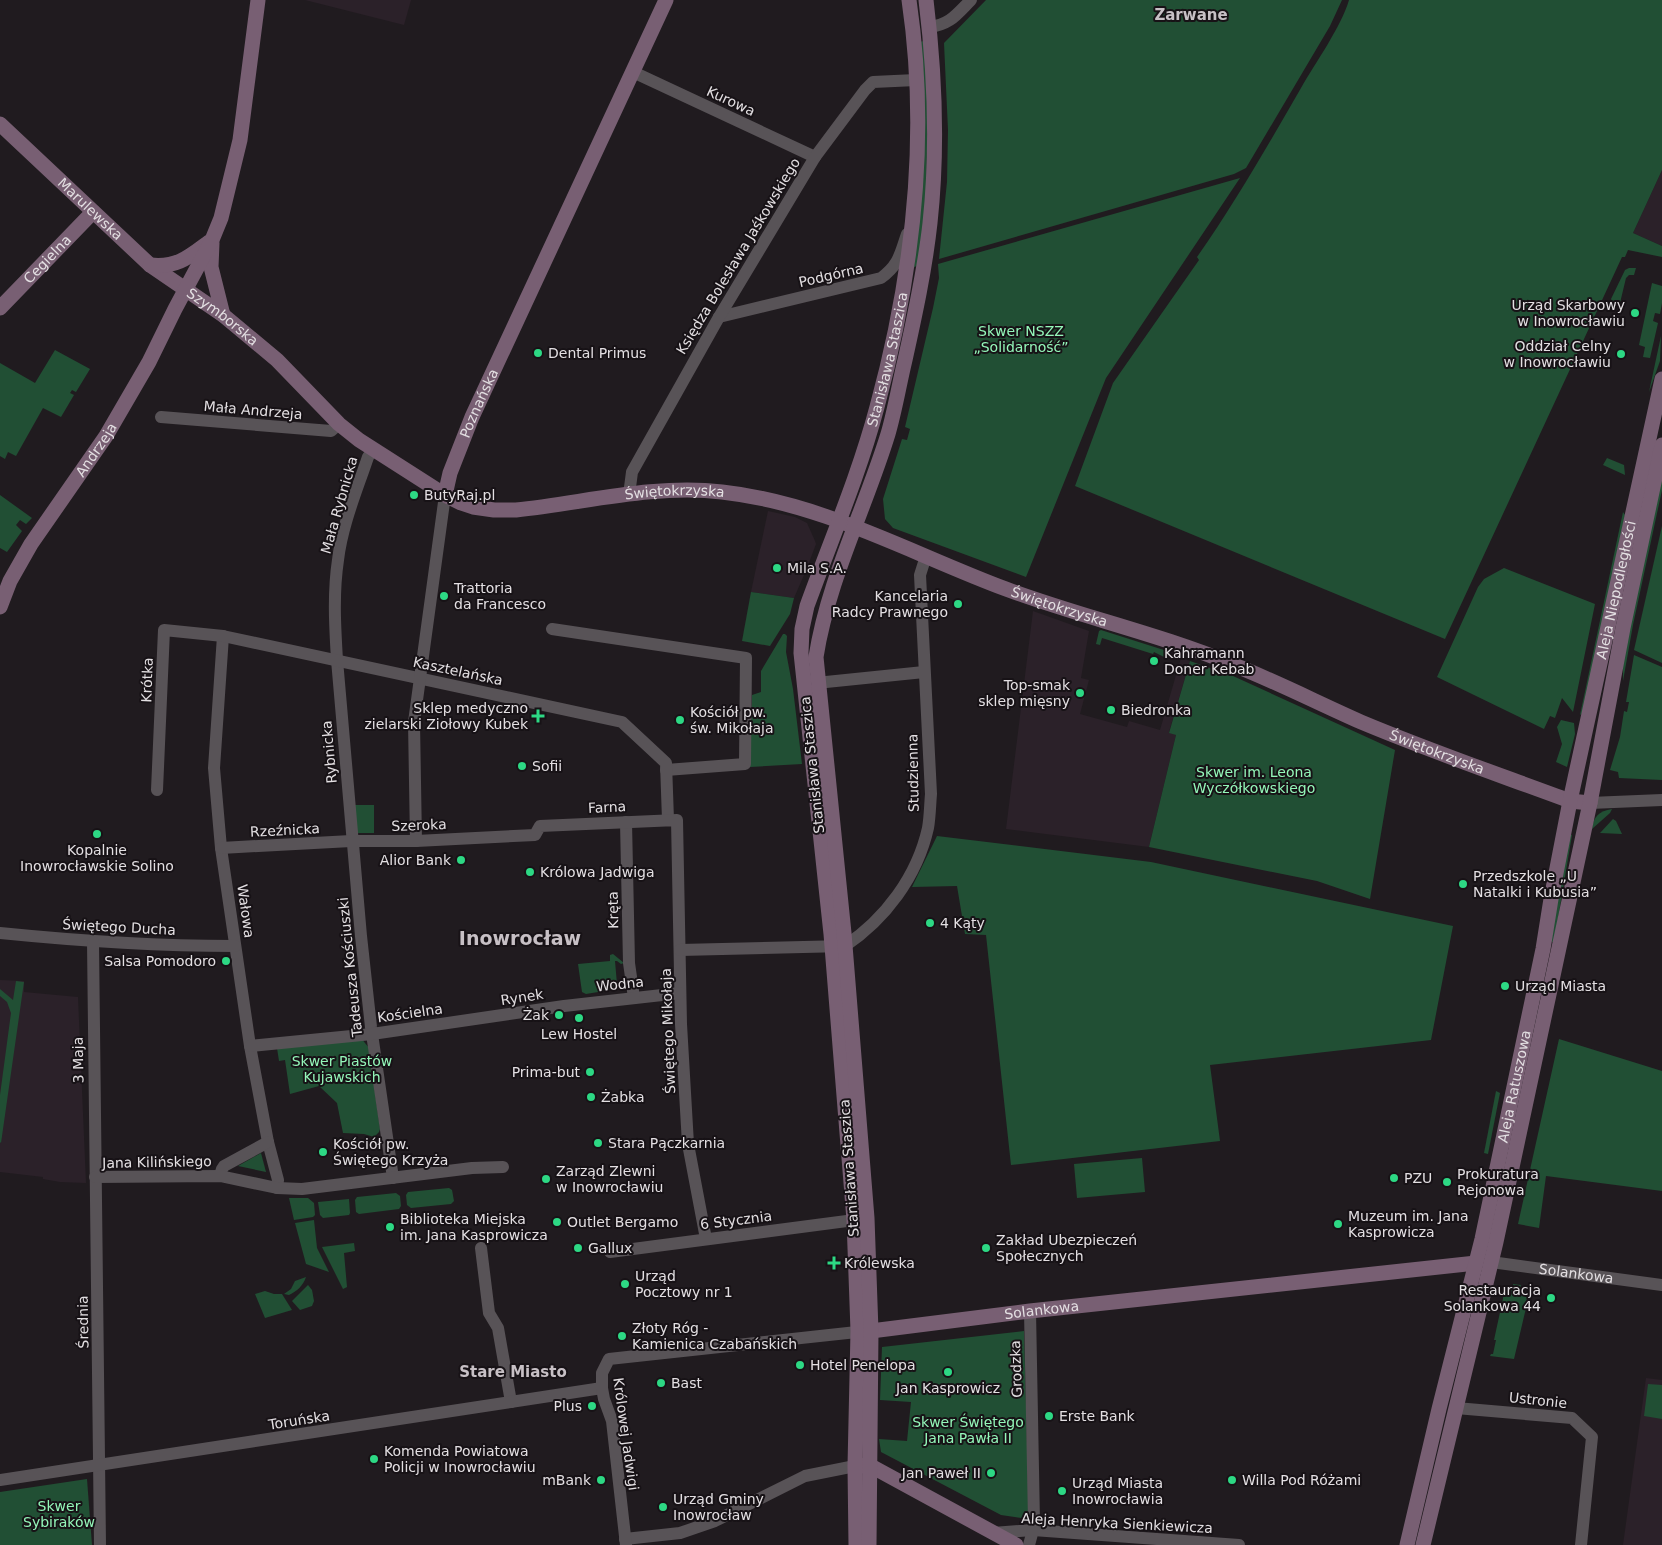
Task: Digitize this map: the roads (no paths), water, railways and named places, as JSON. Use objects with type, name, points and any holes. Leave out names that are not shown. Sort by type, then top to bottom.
[{"type":"street","name":"Szymborska","points":[[258,0],[240,140],[221,218],[212,240],[186,289],[223,315],[277,360],[339,424],[359,440],[445,495]]},
{"type":"street","name":"Poznańska","points":[[416,841],[414,722],[445,495],[450,473],[472,417],[666,0]]},
{"type":"street","name":"Stanisława Staszica","points":[[839,946],[801,653],[802,629],[807,606],[877,406],[906,275],[914,218],[918,125],[916,80],[908,0]]},
{"type":"street","name":"Stanisława Staszica","points":[[856,1545],[862,1466],[865,1331],[860,1219],[816,657],[824,612],[888,434],[911,336],[924,266],[930,222],[935,154],[934,85],[926,0]]},
{"type":"street","points":[[929,28],[948,23],[971,0]]},
{"type":"street","name":"Kurowa","points":[[633,72],[815,157]]},
{"type":"street","name":"Księdza Bolesława Jaśkowskiego","points":[[629,495],[632,472],[719,317],[815,157],[873,82],[916,80]]},
{"type":"street","name":"Marulewska","points":[[0,124],[150,264],[186,289]]},
{"type":"street","name":"Cegielna","points":[[0,308],[93,212]]},
{"type":"street","name":"Podgórna","points":[[719,317],[881,278],[897,264],[914,218]]},
{"type":"street","points":[[150,264],[167,266],[180,262],[212,240]]},
{"type":"street","points":[[212,240],[212,267],[223,315]]},
{"type":"street","name":"Andrzeja","points":[[0,607],[10,581],[30,544],[111,427],[149,362],[186,289]]},
{"type":"street","name":"Aleja Niepodległości","points":[[1570,801],[1662,379]]},
{"type":"street","name":"Mała Andrzeja","points":[[161,417],[331,432],[339,424]]},
{"type":"street","name":"Aleja Niepodległości","points":[[1590,803],[1623,628],[1662,445]]},
{"type":"street","name":"Mała Rybnicka","points":[[337,660],[335,618],[338,559],[346,523],[368,457],[373,450]]},
{"type":"street","name":"Świętokrzyska","points":[[445,495],[467,505],[494,510],[531,508],[670,490],[719,492],[758,497],[784,503],[855,527],[1026,596],[1190,648],[1234,664],[1400,738],[1570,801],[1590,803],[1662,800]]},
{"type":"street","name":"Studzienna","points":[[839,946],[858,938],[889,907],[904,887],[925,841],[930,794],[920,575],[926,556]]},
{"type":"street","points":[[552,629],[746,658],[745,764],[666,770]]},
{"type":"street","name":"Krótka","points":[[157,790],[164,630],[223,636]]},
{"type":"street","name":"Kasztelańska","points":[[223,636],[622,722],[666,763],[666,770]]},
{"type":"street","name":"Wałowa","points":[[223,636],[214,768],[221,848],[250,1046],[268,1142],[278,1180],[277,1188]]},
{"type":"street","name":"Rybnicka","points":[[337,660],[351,841]]},
{"type":"street","points":[[826,682],[924,672]]},
{"type":"street","name":"Świętego Mikołaja","points":[[666,770],[672,820],[680,950],[680,993],[688,1144],[706,1239]]},
{"type":"street","name":"Aleja Ratuszowa","points":[[1550,950],[1551,900],[1570,801]]},
{"type":"street","name":"Aleja Ratuszowa","points":[[1424,1545],[1456,1408],[1484,1263],[1550,950],[1590,803]]},
{"type":"street","name":"Farna","points":[[488,838],[534,835],[540,826],[672,820]]},
{"type":"street","name":"Kręta","points":[[626,822],[629,963],[634,998]]},
{"type":"street","name":"Szeroka","points":[[351,841],[488,838]]},
{"type":"street","name":"Rzeźnicka","points":[[221,848],[351,841]]},
{"type":"street","name":"Tadeusza Kościuszki","points":[[351,841],[372,1034],[393,1178]]},
{"type":"street","name":"Świętego Ducha","points":[[0,933],[92,942],[165,946],[236,946]]},
{"type":"street","name":"3 Maja","points":[[92,942],[95,1177]]},
{"type":"street","points":[[680,950],[839,946]]},
{"type":"street","name":"Wodna","points":[[564,1006],[680,993]]},
{"type":"street","name":"Rynek","points":[[485,1017],[564,1006]]},
{"type":"street","name":"Kościelna","points":[[250,1046],[372,1034],[485,1017]]},
{"type":"street","name":"Jana Kilińskiego","points":[[220,1176],[224,1166],[268,1142]]},
{"type":"street","name":"Jana Kilińskiego","points":[[95,1177],[220,1176],[277,1188],[302,1189],[472,1168],[503,1167]]},
{"type":"street","name":"Średnia","points":[[95,1177],[100,1545]]},
{"type":"street","name":"6 Stycznia","points":[[610,1252],[860,1219]]},
{"type":"street","points":[[481,1248],[489,1313],[498,1328],[512,1402]]},
{"type":"street","name":"Aleja Ratuszowa","points":[[1407,1545],[1439,1409],[1484,1263]]},
{"type":"street","name":"Solankowa","points":[[609,1359],[1484,1263],[1662,1284]]},
{"type":"street","name":"Grodzka","points":[[1029,1545],[1033,1530],[1030,1312]]},
{"type":"street","name":"Królowej Jadwigi","points":[[609,1359],[602,1373],[602,1388],[611,1418],[625,1542]]},
{"type":"street","name":"Toruńska","points":[[0,1480],[602,1388]]},
{"type":"street","name":"Ustronie","points":[[1456,1408],[1572,1418],[1592,1437],[1581,1545]]},
{"type":"street","points":[[625,1542],[680,1533],[715,1521],[805,1476],[862,1466],[1016,1545]]},
{"type":"street","name":"Stanisława Staszica","points":[[862,1466],[868,1545]]},
{"type":"street","name":"Aleja Henryka Sienkiewicza","points":[[994,1533],[1033,1530],[1239,1545]]},
{"type":"place","name":"Urząd Skarbowy w Inowrocławiu","points":[[1635,313]]},
{"type":"place","name":"Dental Primus","points":[[538,353]]},
{"type":"place","name":"Oddział Celny w Inowrocławiu","points":[[1621,354]]},
{"type":"place","name":"ButyRaj.pl","points":[[414,495]]},
{"type":"place","name":"Mila S.A.","points":[[777,568]]},
{"type":"place","name":"Trattoria da Francesco","points":[[444,596]]},
{"type":"place","name":"Kancelaria Radcy Prawnego","points":[[958,604]]},
{"type":"place","name":"Kahramann Doner Kebab","points":[[1154,661]]},
{"type":"place","name":"Top-smak sklep mięsny","points":[[1080,693]]},
{"type":"place","name":"Biedronka","points":[[1111,710]]},
{"type":"place","name":"Sklep medyczno zielarski Ziołowy Kubek","points":[[538,716]]},
{"type":"place","name":"Kościół pw. św. Mikołaja","points":[[680,720]]},
{"type":"place","name":"Sofii","points":[[522,766]]},
{"type":"place","name":"Kopalnie Inowrocławskie Solino","points":[[97,834]]},
{"type":"place","name":"Alior Bank","points":[[461,860]]},
{"type":"place","name":"Królowa Jadwiga","points":[[530,872]]},
{"type":"place","name":"Przedszkole „U Natalki i Kubusia”","points":[[1463,884]]},
{"type":"place","name":"4 Kąty","points":[[930,923]]},
{"type":"place","name":"Salsa Pomodoro","points":[[226,961]]},
{"type":"place","name":"Urząd Miasta","points":[[1505,986]]},
{"type":"place","name":"Żak","points":[[559,1015]]},
{"type":"place","name":"Lew Hostel","points":[[579,1018]]},
{"type":"place","name":"Prima-but","points":[[590,1072]]},
{"type":"place","name":"Żabka","points":[[591,1097]]},
{"type":"place","name":"Stara Pączkarnia","points":[[598,1143]]},
{"type":"place","name":"Kościół pw. Świętego Krzyża","points":[[323,1152]]},
{"type":"place","name":"PZU","points":[[1394,1178]]},
{"type":"place","name":"Zarząd Zlewni w Inowrocławiu","points":[[546,1179]]},
{"type":"place","name":"Prokuratura Rejonowa","points":[[1447,1182]]},
{"type":"place","name":"Outlet Bergamo","points":[[557,1222]]},
{"type":"place","name":"Muzeum im. Jana Kasprowicza","points":[[1338,1224]]},
{"type":"place","name":"Biblioteka Miejska im. Jana Kasprowicza","points":[[390,1227]]},
{"type":"place","name":"Gallux","points":[[578,1248]]},
{"type":"place","name":"Zakład Ubezpieczeń Społecznych","points":[[986,1248]]},
{"type":"place","name":"Królewska","points":[[834,1263]]},
{"type":"place","name":"Urząd Pocztowy nr 1","points":[[625,1284]]},
{"type":"place","name":"Restauracja Solankowa 44","points":[[1551,1298]]},
{"type":"place","name":"Złoty Róg - Kamienica Czabańskich","points":[[622,1336]]},
{"type":"place","name":"Hotel Penelopa","points":[[800,1365]]},
{"type":"place","name":"Jan Kasprowicz","points":[[948,1372]]},
{"type":"place","name":"Bast","points":[[661,1383]]},
{"type":"place","name":"Plus","points":[[592,1406]]},
{"type":"place","name":"Erste Bank","points":[[1049,1416]]},
{"type":"place","name":"Komenda Powiatowa Policji w Inowrocławiu","points":[[374,1459]]},
{"type":"place","name":"Jan Paweł II","points":[[991,1473]]},
{"type":"place","name":"mBank","points":[[601,1480]]},
{"type":"place","name":"Willa Pod Różami","points":[[1232,1480]]},
{"type":"place","name":"Urząd Miasta Inowrocławia","points":[[1062,1491]]},
{"type":"place","name":"Urząd Gminy Inowrocław","points":[[663,1507]]},
{"type":"district","name":"Zarwane","points":[[1191,15]]},
{"type":"district","name":"Inowrocław","points":[[520,938]]},
{"type":"district","name":"Stare Miasto","points":[[513,1372]]},
{"type":"park label","name":"Skwer NSZZ „Solidarność”","points":[[1021,340]]},
{"type":"park label","name":"Skwer im. Leona Wyczółkowskiego","points":[[1254,780]]},
{"type":"park label","name":"Skwer Piastów Kujawskich","points":[[342,1070]]},
{"type":"park label","name":"Skwer Świętego Jana Pawła II","points":[[968,1430]]},
{"type":"park label","name":"Skwer Sybiraków","points":[[59,1514]]}]
